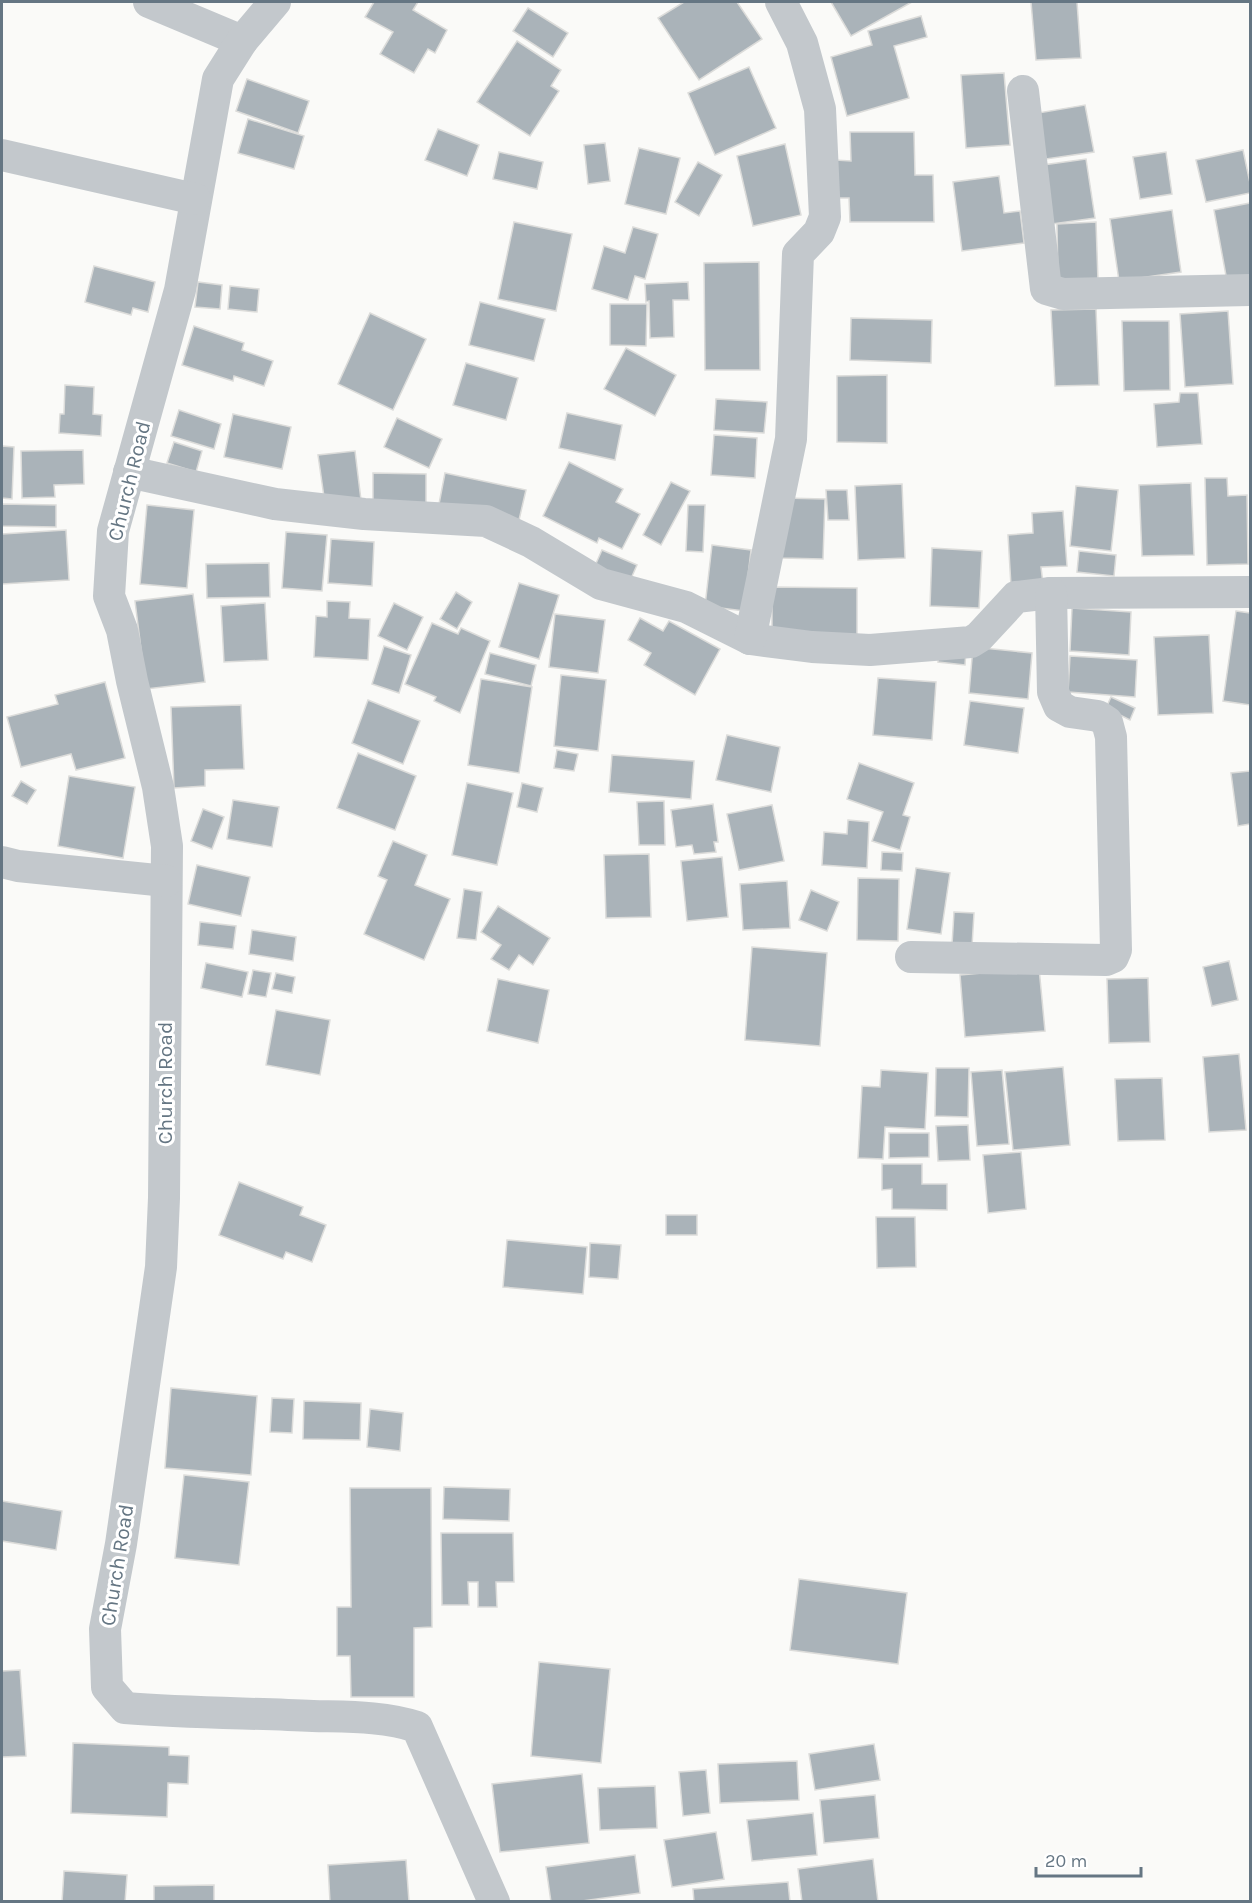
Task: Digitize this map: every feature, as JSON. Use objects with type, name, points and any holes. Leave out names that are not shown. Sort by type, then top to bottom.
[{"type":"street","points":[[149,2],[242,41]]},
{"type":"street","name":"Church Road","points":[[275,2],[242,41],[218,79],[180,290],[113,531],[108,596],[122,630],[158,787],[167,846],[164,1186],[161,1267],[121,1544],[105,1629],[107,1687],[124,1708],[176,1712],[363,1718],[399,1721],[417,1727],[494,1902]]},
{"type":"street","points":[[750,639],[791,439],[798,254],[819,232],[825,217],[820,109],[802,43],[781,2]]},
{"type":"street","points":[[1023,91],[1046,289],[1063,294],[1251,290]]},
{"type":"street","points":[[2,155],[195,199]]},
{"type":"street","points":[[129,472],[275,504],[364,514],[486,521],[531,542],[601,584],[686,607],[750,639],[812,647],[870,650],[972,642],[1016,597],[1051,593],[1251,592]]},
{"type":"street","points":[[911,957],[1106,960],[1113,957],[1116,950],[1111,737],[1107,722],[1098,716],[1070,712],[1059,706],[1053,692],[1051,593]]},
{"type":"street","points":[[2,862],[18,866],[166,881]]},
{"type":"building","points":[[374,2],[418,2],[413,10],[447,30],[435,53],[428,49],[414,73],[380,54],[393,32],[365,17]]},
{"type":"building","points":[[684,2],[737,2],[762,39],[699,80],[658,18]]},
{"type":"building","points":[[831,2],[912,2],[851,36]]},
{"type":"building","points":[[1031,2],[1077,2],[1081,58],[1036,60]]},
{"type":"building","points":[[528,8],[568,33],[553,57],[513,31]]},
{"type":"building","points":[[921,16],[927,37],[894,46],[909,98],[847,116],[831,57],[872,45],[868,31]]},
{"type":"building","points":[[517,41],[561,70],[551,86],[559,91],[530,136],[477,102]]},
{"type":"building","points":[[749,67],[776,128],[715,155],[688,93]]},
{"type":"building","points":[[1004,73],[1010,145],[966,148],[961,75]]},
{"type":"building","points":[[247,79],[309,101],[298,133],[236,111]]},
{"type":"building","points":[[1085,105],[1094,152],[1046,159],[1038,113]]},
{"type":"building","points":[[248,119],[304,136],[294,169],[238,153]]},
{"type":"building","points":[[438,129],[479,145],[467,176],[425,160]]},
{"type":"building","points":[[850,132],[914,132],[915,175],[933,175],[934,222],[850,222],[849,198],[835,198],[835,160],[851,161]]},
{"type":"building","points":[[605,143],[610,181],[588,184],[584,145]]},
{"type":"building","points":[[785,144],[801,215],[753,226],[737,156]]},
{"type":"building","points":[[639,148],[680,158],[666,214],[625,204]]},
{"type":"building","points":[[1243,150],[1250,193],[1206,202],[1196,160]]},
{"type":"building","points":[[499,152],[543,162],[537,189],[493,179]]},
{"type":"building","points":[[1166,152],[1172,194],[1140,199],[1133,157]]},
{"type":"building","points":[[1086,159],[1095,218],[1052,224],[1043,165]]},
{"type":"building","points":[[698,162],[722,175],[699,216],[675,202]]},
{"type":"building","points":[[999,176],[1004,213],[1020,211],[1024,243],[962,251],[953,182]]},
{"type":"building","points":[[1250,203],[1250,276],[1227,281],[1214,210]]},
{"type":"building","points":[[1172,210],[1181,272],[1119,281],[1110,219]]},
{"type":"building","points":[[514,222],[572,234],[556,311],[498,299]]},
{"type":"building","points":[[1096,222],[1098,281],[1058,283],[1057,224]]},
{"type":"building","points":[[633,227],[658,234],[645,279],[635,276],[628,300],[592,289],[604,246],[625,253]]},
{"type":"building","points":[[759,262],[760,370],[705,370],[704,263]]},
{"type":"building","points":[[94,266],[155,282],[148,312],[133,308],[131,315],[85,302]]},
{"type":"building","points":[[198,282],[222,285],[220,309],[195,307]]},
{"type":"building","points":[[688,282],[689,300],[673,300],[674,337],[650,338],[649,301],[646,302],[645,284]]},
{"type":"building","points":[[230,286],[259,289],[257,312],[228,309]]},
{"type":"building","points":[[480,302],[545,319],[534,361],[469,345]]},
{"type":"building","points":[[610,304],[647,304],[646,346],[610,345]]},
{"type":"building","points":[[1096,309],[1099,385],[1055,386],[1051,310]]},
{"type":"building","points":[[1228,311],[1233,384],[1185,387],[1180,314]]},
{"type":"building","points":[[370,313],[426,339],[393,410],[338,384]]},
{"type":"building","points":[[851,318],[932,320],[931,363],[850,360]]},
{"type":"building","points":[[1122,321],[1169,321],[1170,390],[1124,391]]},
{"type":"building","points":[[194,326],[244,343],[242,350],[273,361],[264,386],[234,376],[233,381],[182,365]]},
{"type":"building","points":[[626,348],[676,375],[655,416],[604,389]]},
{"type":"building","points":[[466,363],[518,378],[506,420],[453,405]]},
{"type":"building","points":[[887,375],[887,443],[837,442],[837,376]]},
{"type":"building","points":[[65,385],[94,387],[93,414],[102,415],[101,436],[59,433],[60,414],[64,414]]},
{"type":"building","points":[[1180,393],[1198,393],[1202,444],[1157,447],[1154,404],[1179,402]]},
{"type":"building","points":[[716,399],[767,402],[764,433],[714,430]]},
{"type":"building","points":[[179,410],[221,424],[214,449],[171,436]]},
{"type":"building","points":[[567,413],[622,425],[615,460],[559,448]]},
{"type":"building","points":[[233,414],[291,427],[282,469],[224,457]]},
{"type":"building","points":[[397,418],[442,439],[429,468],[384,447]]},
{"type":"building","points":[[714,435],[757,438],[755,478],[711,475]]},
{"type":"building","points":[[174,442],[202,451],[196,472],[167,463]]},
{"type":"building","points":[[2,446],[14,447],[12,499],[2,498]]},
{"type":"building","points":[[83,450],[84,484],[54,485],[55,497],[22,498],[21,451]]},
{"type":"building","points":[[355,451],[361,500],[325,504],[318,455]]},
{"type":"building","points":[[569,462],[623,489],[616,502],[640,514],[622,549],[599,538],[597,543],[543,516]]},
{"type":"building","points":[[373,473],[426,474],[426,507],[373,507]]},
{"type":"building","points":[[445,473],[526,490],[519,520],[439,504]]},
{"type":"building","points":[[1205,478],[1227,478],[1228,496],[1247,495],[1248,564],[1207,565]]},
{"type":"building","points":[[671,482],[690,491],[661,545],[643,535]]},
{"type":"building","points":[[1191,483],[1194,555],[1142,556],[1139,485]]},
{"type":"building","points":[[902,484],[905,558],[858,560],[855,486]]},
{"type":"building","points":[[1076,486],[1118,490],[1111,551],[1070,546]]},
{"type":"building","points":[[826,490],[847,490],[849,520],[828,520]]},
{"type":"building","points":[[784,498],[825,499],[823,559],[782,558]]},
{"type":"building","points":[[2,504],[56,505],[56,527],[2,526]]},
{"type":"building","points":[[147,505],[194,510],[187,588],[140,584]]},
{"type":"building","points":[[688,505],[705,505],[703,552],[686,551]]},
{"type":"building","points":[[1063,511],[1067,566],[1041,567],[1043,584],[1011,586],[1008,535],[1033,533],[1032,513]]},
{"type":"building","points":[[66,530],[69,580],[2,584],[2,534]]},
{"type":"building","points":[[286,532],[327,535],[322,591],[282,588]]},
{"type":"building","points":[[331,539],[374,542],[372,586],[328,583]]},
{"type":"building","points":[[712,545],[751,550],[744,611],[705,606]]},
{"type":"building","points":[[932,548],[982,551],[979,608],[930,606]]},
{"type":"building","points":[[602,550],[637,565],[629,583],[594,568]]},
{"type":"building","points":[[1079,551],[1116,555],[1114,576],[1077,572]]},
{"type":"building","points":[[269,563],[270,597],[207,598],[206,564]]},
{"type":"building","points":[[519,583],[559,595],[539,659],[499,647]]},
{"type":"building","points":[[772,587],[857,588],[857,638],[772,636]]},
{"type":"building","points":[[456,592],[472,602],[457,629],[440,619]]},
{"type":"building","points":[[193,594],[205,682],[146,689],[135,601]]},
{"type":"building","points":[[327,601],[350,602],[349,618],[370,619],[368,660],[314,657],[316,616],[327,617]]},
{"type":"building","points":[[265,603],[268,660],[224,662],[221,606]]},
{"type":"building","points":[[394,603],[423,617],[407,650],[378,636]]},
{"type":"building","points":[[1072,608],[1131,612],[1129,655],[1070,651]]},
{"type":"building","points":[[1236,611],[1250,613],[1250,705],[1223,701]]},
{"type":"building","points":[[555,614],[605,620],[598,673],[549,667]]},
{"type":"building","points":[[640,618],[663,631],[669,621],[720,649],[695,695],[644,665],[651,653],[628,640]]},
{"type":"building","points":[[432,623],[458,634],[461,628],[490,641],[460,713],[434,701],[436,697],[405,684]]},
{"type":"building","points":[[1209,635],[1213,713],[1158,715],[1154,637]]},
{"type":"building","points":[[384,646],[411,655],[399,693],[372,684]]},
{"type":"building","points":[[940,647],[966,650],[965,665],[938,662]]},
{"type":"building","points":[[973,647],[1032,653],[1028,699],[969,693]]},
{"type":"building","points":[[490,653],[536,665],[531,686],[485,674]]},
{"type":"building","points":[[1070,656],[1137,660],[1135,697],[1068,692]]},
{"type":"building","points":[[561,675],[606,680],[598,751],[554,746]]},
{"type":"building","points":[[878,678],[936,682],[932,740],[873,735]]},
{"type":"building","points":[[481,679],[532,687],[519,773],[468,765]]},
{"type":"building","points":[[105,682],[125,758],[76,770],[71,754],[21,767],[7,717],[58,704],[55,695]]},
{"type":"building","points":[[1111,697],[1135,708],[1130,720],[1106,708]]},
{"type":"building","points":[[368,700],[420,721],[403,764],[352,743]]},
{"type":"building","points":[[970,701],[1024,708],[1018,753],[964,745]]},
{"type":"building","points":[[241,705],[244,769],[205,770],[205,786],[174,788],[171,707]]},
{"type":"building","points":[[727,735],[780,747],[771,792],[716,780]]},
{"type":"building","points":[[557,750],[578,754],[574,771],[554,768]]},
{"type":"building","points":[[358,753],[416,776],[395,830],[337,808]]},
{"type":"building","points":[[612,755],[694,761],[691,799],[609,792]]},
{"type":"building","points":[[859,763],[914,783],[903,815],[910,817],[900,850],[872,841],[883,812],[847,799]]},
{"type":"building","points":[[1250,771],[1250,824],[1238,826],[1231,773]]},
{"type":"building","points":[[69,776],[135,787],[123,858],[58,846]]},
{"type":"building","points":[[21,781],[36,790],[27,804],[12,796]]},
{"type":"building","points":[[467,783],[513,793],[497,865],[452,855]]},
{"type":"building","points":[[522,783],[543,788],[537,812],[517,807]]},
{"type":"building","points":[[233,800],[279,807],[272,847],[227,839]]},
{"type":"building","points":[[664,801],[665,845],[639,845],[637,802]]},
{"type":"building","points":[[713,804],[718,842],[714,842],[716,852],[694,854],[692,845],[676,847],[671,810]]},
{"type":"building","points":[[772,805],[784,861],[739,870],[727,814]]},
{"type":"building","points":[[203,809],[224,817],[212,849],[191,841]]},
{"type":"building","points":[[848,820],[869,822],[867,868],[822,865],[824,832],[847,834]]},
{"type":"building","points":[[393,841],[427,855],[415,885],[450,899],[424,960],[364,934],[387,880],[378,876]]},
{"type":"building","points":[[882,852],[903,853],[902,871],[881,870]]},
{"type":"building","points":[[649,854],[651,917],[606,918],[604,855]]},
{"type":"building","points":[[722,857],[728,917],[687,921],[681,861]]},
{"type":"building","points":[[197,865],[250,877],[241,916],[188,904]]},
{"type":"building","points":[[916,868],[950,873],[941,934],[907,929]]},
{"type":"building","points":[[858,878],[899,879],[898,941],[857,940]]},
{"type":"building","points":[[787,881],[790,928],[743,930],[740,884]]},
{"type":"building","points":[[464,889],[482,892],[476,940],[457,938]]},
{"type":"building","points":[[811,890],[839,902],[827,931],[799,920]]},
{"type":"building","points":[[498,906],[550,938],[533,965],[519,955],[509,970],[491,959],[501,945],[481,932]]},
{"type":"building","points":[[954,912],[974,913],[972,946],[952,945]]},
{"type":"building","points":[[200,922],[236,926],[233,949],[198,945]]},
{"type":"building","points":[[252,930],[296,937],[293,961],[249,954]]},
{"type":"building","points":[[752,947],[827,953],[820,1046],[745,1040]]},
{"type":"building","points":[[1229,961],[1238,1000],[1212,1006],[1203,967]]},
{"type":"building","points":[[206,963],[248,972],[242,997],[201,988]]},
{"type":"building","points":[[1039,968],[1045,1031],[965,1037],[960,975]]},
{"type":"building","points":[[253,970],[271,973],[266,997],[248,994]]},
{"type":"building","points":[[276,973],[295,977],[292,993],[272,989]]},
{"type":"building","points":[[1148,978],[1150,1042],[1109,1043],[1107,979]]},
{"type":"building","points":[[498,979],[549,990],[538,1043],[487,1031]]},
{"type":"building","points":[[276,1010],[330,1020],[320,1075],[266,1065]]},
{"type":"building","points":[[1239,1054],[1246,1130],[1209,1132],[1203,1057]]},
{"type":"building","points":[[1063,1067],[1070,1145],[1013,1150],[1005,1072]]},
{"type":"building","points":[[936,1068],[969,1068],[968,1117],[935,1116]]},
{"type":"building","points":[[881,1070],[928,1073],[925,1129],[885,1127],[883,1159],[858,1158],[862,1086],[880,1087]]},
{"type":"building","points":[[1002,1070],[1009,1144],[977,1146],[971,1072]]},
{"type":"building","points":[[1162,1078],[1165,1140],[1118,1141],[1115,1079]]},
{"type":"building","points":[[968,1125],[970,1160],[938,1161],[936,1126]]},
{"type":"building","points":[[889,1133],[929,1133],[929,1157],[889,1158]]},
{"type":"building","points":[[1021,1152],[1026,1209],[988,1213],[983,1155]]},
{"type":"building","points":[[882,1164],[922,1164],[922,1184],[947,1184],[947,1210],[892,1209],[892,1189],[882,1190]]},
{"type":"building","points":[[239,1182],[303,1207],[300,1215],[326,1225],[312,1262],[286,1252],[283,1259],[219,1235]]},
{"type":"building","points":[[666,1215],[697,1215],[697,1235],[666,1235]]},
{"type":"building","points":[[876,1217],[915,1217],[916,1267],[877,1268]]},
{"type":"building","points":[[507,1240],[587,1247],[583,1294],[503,1287]]},
{"type":"building","points":[[590,1243],[621,1245],[618,1279],[589,1277]]},
{"type":"building","points":[[171,1388],[257,1396],[251,1475],[165,1468]]},
{"type":"building","points":[[272,1398],[294,1399],[292,1433],[270,1432]]},
{"type":"building","points":[[304,1401],[361,1403],[360,1440],[303,1439]]},
{"type":"building","points":[[370,1409],[403,1413],[400,1451],[367,1447]]},
{"type":"building","points":[[184,1475],[249,1482],[239,1565],[175,1558]]},
{"type":"building","points":[[444,1487],[510,1489],[509,1521],[443,1519]]},
{"type":"building","points":[[350,1488],[431,1488],[432,1627],[414,1628],[414,1697],[351,1697],[350,1656],[337,1656],[337,1607],[351,1607]]},
{"type":"building","points":[[2,1501],[62,1511],[56,1550],[2,1541]]},
{"type":"building","points":[[441,1533],[513,1533],[514,1582],[496,1582],[497,1607],[478,1607],[478,1582],[468,1582],[469,1605],[442,1605]]},
{"type":"building","points":[[799,1579],[907,1593],[898,1664],[790,1650]]},
{"type":"building","points":[[539,1662],[610,1669],[601,1763],[531,1756]]},
{"type":"building","points":[[20,1670],[26,1756],[2,1757],[2,1671]]},
{"type":"building","points":[[73,1743],[169,1747],[169,1755],[189,1756],[188,1784],[168,1783],[167,1817],[71,1813]]},
{"type":"building","points":[[874,1744],[880,1780],[815,1790],[809,1754]]},
{"type":"building","points":[[797,1761],[799,1800],[720,1803],[718,1764]]},
{"type":"building","points":[[706,1770],[710,1813],[683,1816],[679,1772]]},
{"type":"building","points":[[582,1774],[589,1843],[500,1852],[492,1784]]},
{"type":"building","points":[[655,1786],[657,1828],[600,1830],[598,1788]]},
{"type":"building","points":[[875,1795],[879,1838],[824,1843],[820,1800]]},
{"type":"building","points":[[813,1813],[817,1855],[752,1861],[747,1820]]},
{"type":"building","points":[[716,1832],[724,1879],[672,1887],[664,1840]]},
{"type":"building","points":[[635,1855],[640,1893],[575,1902],[551,1902],[546,1867]]},
{"type":"building","points":[[873,1859],[878,1902],[802,1902],[798,1869]]},
{"type":"building","points":[[406,1860],[409,1902],[330,1902],[328,1865]]},
{"type":"building","points":[[64,1871],[127,1875],[125,1902],[62,1902]]},
{"type":"building","points":[[788,1882],[790,1902],[694,1902],[693,1889]]},
{"type":"building","points":[[214,1885],[214,1902],[154,1902],[154,1886]]}]
